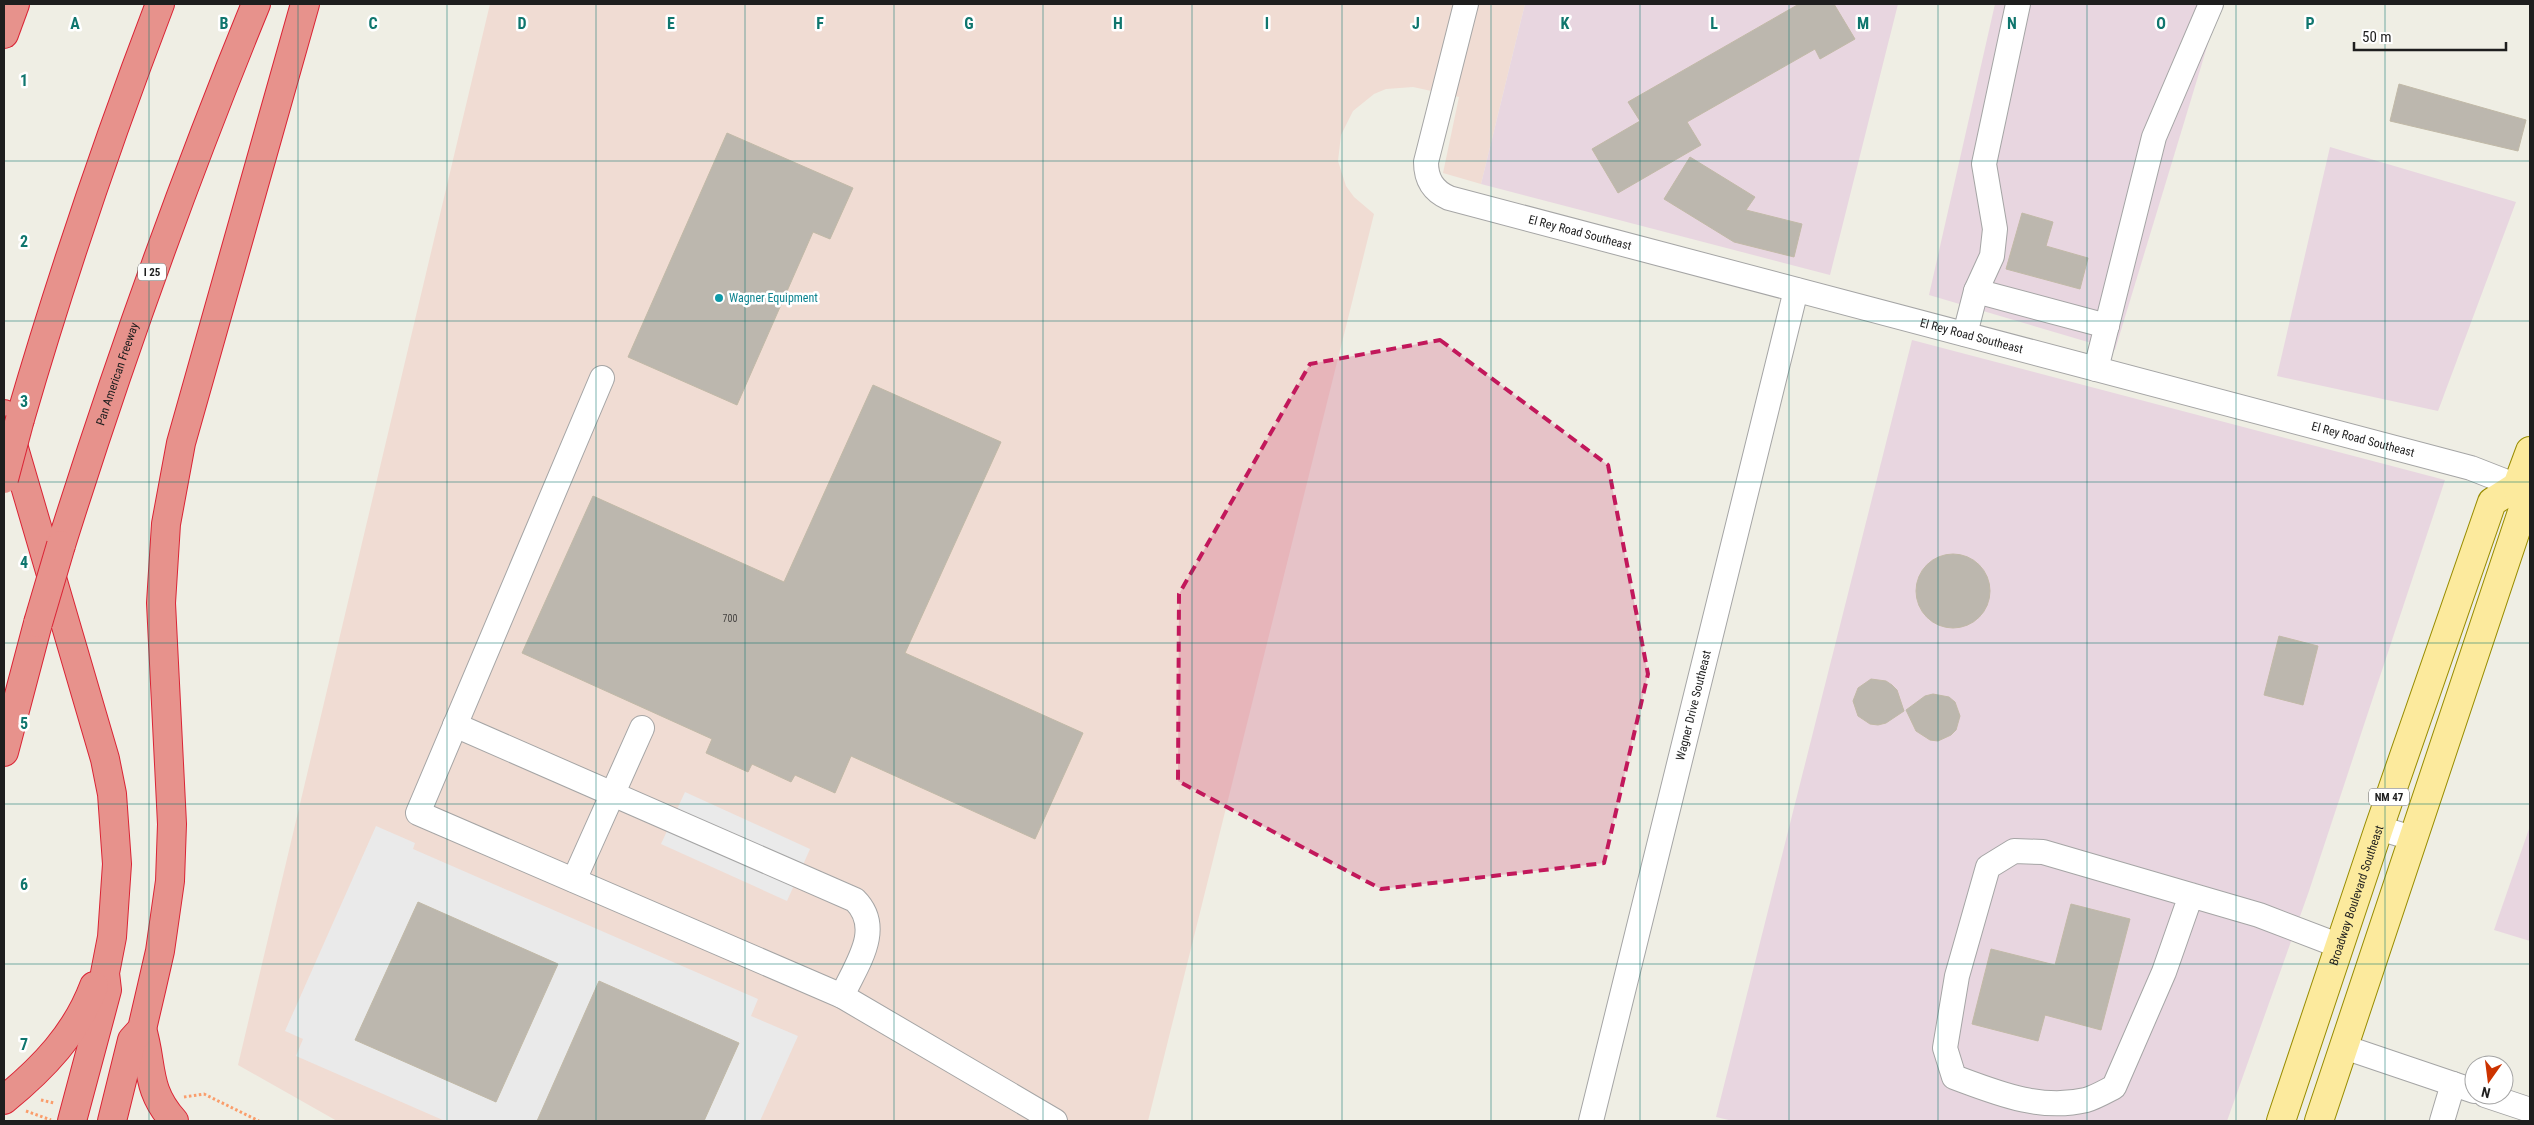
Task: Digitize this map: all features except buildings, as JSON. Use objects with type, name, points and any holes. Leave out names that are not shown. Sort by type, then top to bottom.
[{"type":"highway","points":[[4,34],[15,4]]},
{"type":"highway","points":[[4,479],[12,417],[160,4]]},
{"type":"highway","name":"Pan American Freeway","points":[[4,752],[60,545],[134,322],[177,203],[256,4]]},
{"type":"highway","points":[[176,1110],[162,1108],[154,1090],[142,1029],[160,951],[170,881],[172,824],[161,603],[166,524],[181,443],[305,4]]},
{"type":"highway","points":[[12,417],[106,759],[112,794],[118,864],[116,900],[104,973],[107,990],[68,1113]]},
{"type":"highway","points":[[14,1105],[80,1020],[94,986],[104,973]]},
{"type":"highway","points":[[112,1121],[132,1040],[142,1029]]},
{"type":"main road","points":[[2517,486],[2530,451]]},
{"type":"main road","name":"Broadway Boulevard Southeast","points":[[2281,1121],[2378,828],[2492,502],[2517,486]]},
{"type":"main road","name":"NM 47","points":[[2319,1121],[2523,509],[2517,486]]},
{"type":"street","name":"El Rey Road Southeast","points":[[1466,4],[1426,162],[1429,180],[1441,194],[1449,198],[2471,468],[2517,486]]},
{"type":"street","points":[[1965,334],[1976,291],[1992,256],[1995,229],[1984,164],[2018,4]]},
{"type":"street","points":[[2096,369],[2154,137],[2211,4]]},
{"type":"street","name":"Wagner Drive Southeast","points":[[1591,1121],[1796,290]]},
{"type":"street","points":[[1976,291],[2107,326]]},
{"type":"street","points":[[602,378],[418,813],[842,996],[1055,1121]]},
{"type":"street","points":[[455,725],[855,900],[866,914],[869,930],[865,945],[842,996]]},
{"type":"street","points":[[574,880],[642,728]]},
{"type":"street","points":[[2378,828],[2412,838]]},
{"type":"street","points":[[2191,895],[2164,972],[2114,1087],[2087,1100],[2046,1104],[2006,1097],[1954,1077],[1945,1048],[1957,976],[1988,867],[2014,851],[2043,852],[2191,895],[2259,915],[2340,946]]},
{"type":"street","points":[[2344,1047],[2464,1088],[2442,1121]]},
{"type":"street","points":[[2514,1105],[2530,1110]]},
{"type":"path","points":[[176,1110],[197,1093],[204,1094],[259,1121]]},
{"type":"path","points":[[37,1099],[68,1113]]},
{"type":"path","points":[[14,1105],[56,1121]]},
{"type":"highlighted area","points":[[1440,340],[1608,465],[1648,674],[1604,863],[1381,889],[1178,781],[1179,594],[1310,364]]},
{"type":"shaded area","points":[[490,4],[1525,4],[1481,184],[1443,173],[1459,97],[1413,87],[1386,89],[1374,94],[1353,111],[1341,135],[1338,161],[1346,186],[1354,197],[1374,214],[1148,1121],[337,1121],[238,1065]]},
{"type":"shaded area","points":[[1525,4],[1898,4],[1830,275],[1481,184]]},
{"type":"shaded area","points":[[1995,4],[2220,4],[2115,350],[1929,295]]},
{"type":"shaded area","points":[[2330,147],[2516,202],[2438,411],[2277,376]]},
{"type":"shaded area","points":[[1912,340],[2445,480],[2309,891],[2227,1121],[1733,1121],[1716,1117]]},
{"type":"shaded area","points":[[685,792],[810,849],[787,901],[661,844]]},
{"type":"shaded area","points":[[376,826],[415,843],[413,849],[758,999],[751,1016],[798,1036],[760,1121],[445,1121],[296,1056],[303,1039],[285,1031]]},
{"type":"shaded area","points":[[2530,826],[2530,941],[2494,930]]},
{"type":"place","name":"Wagner Equipment","points":[[719,298]]}]
